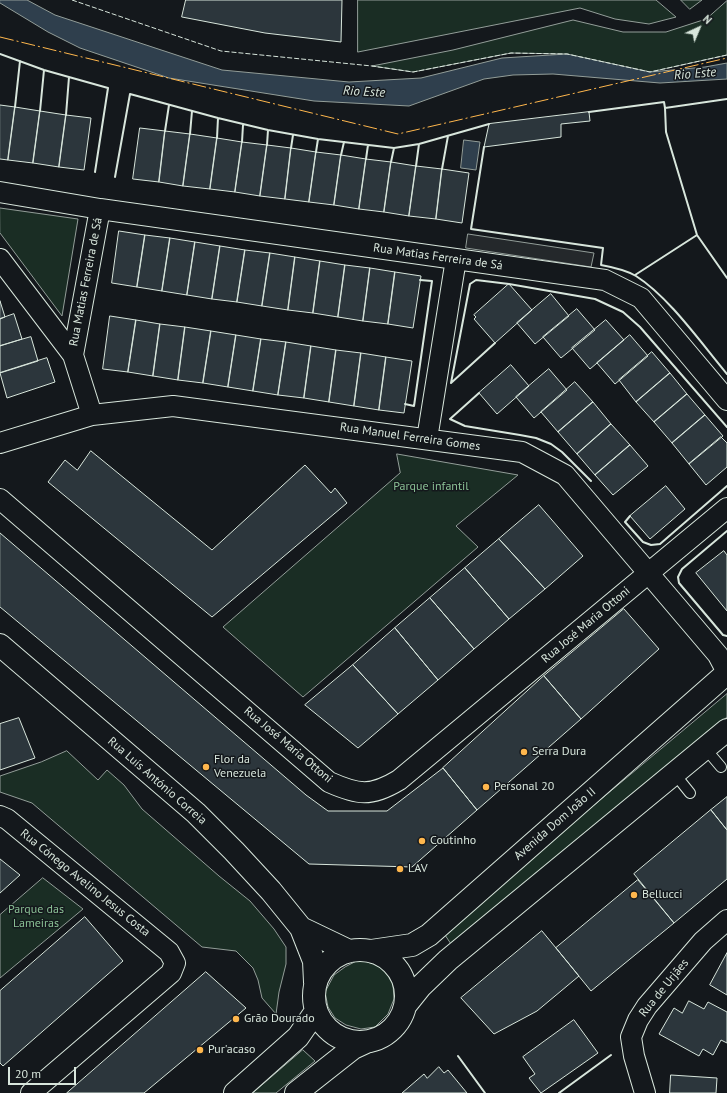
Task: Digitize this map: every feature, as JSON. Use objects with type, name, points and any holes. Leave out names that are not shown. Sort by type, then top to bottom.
[{"type":"main road","name":"Rua Luís António Correia","points":[[0,645],[196,813],[234,851],[271,891],[301,928],[314,961],[316,982]]},
{"type":"main road","name":"Avenida Dom João II","points":[[372,951],[412,945],[429,935],[727,672]]},
{"type":"main road","name":"Avenida Dom João II","points":[[405,1006],[421,986],[448,960],[727,730]]},
{"type":"main road","name":"Rua Luís António Correia","points":[[301,928],[348,950]]},
{"type":"main road","name":"Avenida Dom João II","points":[[309,1089],[353,1048],[390,1032],[402,1016],[405,1006],[406,992],[403,978],[396,966],[385,956],[372,951],[360,949],[348,950],[334,957],[323,968],[316,982],[313,997],[316,1011],[324,1025],[336,1035],[350,1041],[366,1042]]},
{"type":"main road","points":[[235,1093],[298,1037],[316,1011]]},
{"type":"street","name":"Rua Matias Ferreira de Sá","points":[[0,192],[100,209],[605,280],[641,298],[727,400]]},
{"type":"street","name":"Rua Matias Ferreira de Sá","points":[[73,355],[100,209]]},
{"type":"street","points":[[0,259],[73,355],[92,415]]},
{"type":"street","points":[[427,439],[456,260]]},
{"type":"street","name":"Rua Manuel Ferreira Gomes","points":[[0,443],[92,415],[173,406],[522,452],[565,475],[647,574],[718,655],[727,672]]},
{"type":"street","name":"Rua José Maria Ottoni","points":[[0,499],[329,782],[342,787],[368,793],[384,789],[399,780],[647,574]]},
{"type":"street","points":[[647,574],[727,508]]},
{"type":"street","name":"Rua Cónego Avelino Jesus Costa","points":[[0,816],[13,824],[169,952],[175,963],[171,973],[31,1093]]},
{"type":"street","name":"Rua de Urjães","points":[[646,1093],[634,1056],[631,1037],[638,1020],[703,941],[727,920]]},
{"type":"lane","points":[[705,748],[721,767]]},
{"type":"lane","points":[[674,773],[690,793]]},
{"type":"green space","points":[[358,0],[656,0],[676,17],[649,24],[615,19],[580,8],[358,52]]},
{"type":"green space","points":[[681,0],[702,0],[690,9]]},
{"type":"green space","points":[[727,1],[727,55],[650,72],[567,54],[511,53],[413,72],[372,66],[453,50],[573,20],[623,32],[666,32],[706,19]]},
{"type":"green space","points":[[0,208],[78,219],[62,316],[0,233]]},
{"type":"green space","name":"Parque infantil","points":[[397,454],[518,475],[456,526],[478,547],[303,697],[223,627],[400,473]]},
{"type":"green space","points":[[727,694],[727,717],[453,947],[443,932]]},
{"type":"green space","points":[[67,751],[98,780],[107,770],[124,785],[142,809],[250,901],[274,929],[286,947],[286,964],[279,992],[276,1014],[262,998],[258,980],[253,968],[236,951],[202,947],[32,803],[0,792],[0,776],[41,762]]},
{"type":"green space","name":"Parque das Lameiras","points":[[43,878],[83,909],[0,978],[0,915]]},
{"type":"green space","points":[[359,960],[375,964],[387,972],[393,984],[394,999],[388,1014],[375,1027],[361,1029],[346,1025],[335,1018],[328,1007],[325,992],[334,975],[345,967]]},
{"type":"green space","points":[[303,1050],[315,1061],[276,1093],[253,1093]]},
{"type":"shaded area","points":[[468,234],[594,253],[591,267],[466,248]]},
{"type":"water","name":"Rio Este","points":[[0,0],[27,0],[55,15],[222,70],[349,82],[421,78],[502,58],[567,54],[650,72],[705,67],[727,63],[727,79],[660,83],[553,74],[513,75],[484,79],[409,106],[314,101],[169,78],[80,48],[48,32],[0,3]]},
{"type":"water","points":[[464,140],[480,142],[476,170],[461,168]]},
{"type":"building","points":[[186,0],[342,0],[341,42],[265,33],[182,17]]},
{"type":"building","points":[[0,105],[15,107],[8,160],[0,159]]},
{"type":"building","points":[[15,107],[40,111],[33,163],[8,160]]},
{"type":"building","points":[[40,111],[66,115],[59,167],[33,163]]},
{"type":"building","points":[[589,112],[590,121],[561,124],[561,137],[484,147],[489,124]]},
{"type":"building","points":[[66,115],[91,118],[84,170],[59,167]]},
{"type":"building","points":[[140,128],[165,131],[159,182],[133,179]]},
{"type":"building","points":[[165,131],[190,134],[183,186],[159,182]]},
{"type":"building","points":[[190,134],[217,138],[210,189],[183,186]]},
{"type":"building","points":[[217,138],[242,142],[235,192],[210,189]]},
{"type":"building","points":[[242,142],[267,145],[260,196],[235,192]]},
{"type":"building","points":[[267,145],[291,148],[285,199],[260,196]]},
{"type":"building","points":[[291,148],[316,152],[309,202],[285,199]]},
{"type":"building","points":[[316,152],[341,155],[334,205],[309,202]]},
{"type":"building","points":[[341,155],[366,159],[359,209],[334,205]]},
{"type":"building","points":[[366,159],[391,162],[384,212],[359,209]]},
{"type":"building","points":[[391,162],[416,166],[409,216],[384,212]]},
{"type":"building","points":[[416,166],[442,169],[436,219],[409,216]]},
{"type":"building","points":[[442,169],[469,173],[462,223],[436,219]]},
{"type":"building","points":[[119,231],[145,235],[137,287],[112,283]]},
{"type":"building","points":[[145,235],[170,238],[162,291],[137,287]]},
{"type":"building","points":[[170,238],[195,242],[187,295],[162,291]]},
{"type":"building","points":[[195,242],[220,246],[212,299],[187,295]]},
{"type":"building","points":[[220,246],[245,250],[237,302],[212,299]]},
{"type":"building","points":[[245,250],[270,253],[262,306],[237,302]]},
{"type":"building","points":[[270,253],[295,257],[288,310],[262,306]]},
{"type":"building","points":[[295,257],[320,261],[313,313],[288,310]]},
{"type":"building","points":[[320,261],[345,265],[338,317],[313,313]]},
{"type":"building","points":[[345,265],[370,268],[363,321],[338,317]]},
{"type":"building","points":[[370,268],[395,272],[388,324],[363,321]]},
{"type":"building","points":[[395,272],[421,276],[413,328],[388,324]]},
{"type":"building","points":[[509,284],[532,310],[495,343],[474,319],[476,317],[474,315]]},
{"type":"building","points":[[551,294],[569,316],[535,344],[517,323]]},
{"type":"building","points":[[0,301],[5,317],[0,319]]},
{"type":"building","points":[[577,309],[595,330],[561,358],[543,337]]},
{"type":"building","points":[[14,314],[22,339],[0,346],[0,319]]},
{"type":"building","points":[[110,316],[136,320],[128,372],[103,369]]},
{"type":"building","points":[[136,320],[160,324],[153,376],[128,372]]},
{"type":"building","points":[[606,320],[624,340],[590,369],[572,348]]},
{"type":"building","points":[[160,324],[185,327],[178,380],[153,376]]},
{"type":"building","points":[[185,327],[211,331],[203,383],[178,380]]},
{"type":"building","points":[[211,331],[236,335],[228,387],[203,383]]},
{"type":"building","points":[[236,335],[261,339],[253,391],[228,387]]},
{"type":"building","points":[[630,335],[648,356],[615,384],[597,363]]},
{"type":"building","points":[[31,337],[38,361],[0,373],[0,346]]},
{"type":"building","points":[[261,339],[286,342],[278,395],[253,391]]},
{"type":"building","points":[[286,342],[311,346],[304,398],[278,395]]},
{"type":"building","points":[[311,346],[336,350],[329,402],[304,398]]},
{"type":"building","points":[[336,350],[361,353],[354,406],[329,402]]},
{"type":"building","points":[[652,352],[670,373],[636,402],[619,380]]},
{"type":"building","points":[[361,353],[386,357],[379,410],[354,406]]},
{"type":"building","points":[[386,357],[412,361],[404,413],[379,410]]},
{"type":"building","points":[[47,358],[55,382],[7,398],[0,373]]},
{"type":"building","points":[[511,365],[529,386],[497,414],[479,393]]},
{"type":"building","points":[[549,369],[567,390],[534,418],[516,397]]},
{"type":"building","points":[[670,373],[687,394],[654,422],[636,402]]},
{"type":"building","points":[[575,382],[593,402],[558,432],[541,412]]},
{"type":"building","points":[[687,394],[705,415],[672,443],[654,422]]},
{"type":"building","points":[[593,402],[611,424],[577,454],[558,432]]},
{"type":"building","points":[[705,415],[723,436],[689,464],[672,443]]},
{"type":"building","points":[[611,424],[630,445],[595,475],[577,454]]},
{"type":"building","points":[[721,437],[727,443],[727,467],[706,485],[689,464]]},
{"type":"building","points":[[630,445],[648,466],[613,495],[595,475]]},
{"type":"building","points":[[91,451],[212,550],[305,465],[331,493],[335,488],[347,503],[212,617],[48,482],[65,460],[77,470]]},
{"type":"building","points":[[666,486],[685,509],[650,539],[630,516]]},
{"type":"building","points":[[539,505],[583,556],[545,589],[499,539]]},
{"type":"building","points":[[0,533],[306,795],[328,811],[387,811],[443,768],[477,810],[412,867],[309,864],[0,607]]},
{"type":"building","points":[[499,539],[545,589],[509,619],[465,568]]},
{"type":"building","points":[[724,551],[727,555],[727,611],[696,573]]},
{"type":"building","points":[[465,568],[509,619],[474,649],[430,598]]},
{"type":"building","points":[[430,598],[474,649],[438,680],[395,628]]},
{"type":"building","points":[[624,609],[659,649],[581,719],[544,676]]},
{"type":"building","points":[[395,628],[438,680],[398,714],[353,665]]},
{"type":"building","points":[[353,665],[398,714],[358,748],[305,705]]},
{"type":"building","points":[[544,676],[581,719],[477,810],[443,768]]},
{"type":"building","points":[[19,718],[35,758],[0,770],[0,724]]},
{"type":"building","points":[[727,797],[727,830],[711,810]]},
{"type":"building","points":[[711,810],[727,830],[727,879],[674,923],[634,874]]},
{"type":"building","points":[[0,859],[20,875],[0,893]]},
{"type":"building","points":[[638,880],[674,923],[591,991],[556,948]]},
{"type":"building","points":[[85,917],[123,961],[3,1066],[0,1063],[0,991]]},
{"type":"building","points":[[542,931],[579,976],[537,1011],[494,1034],[461,998]]},
{"type":"building","points":[[727,953],[727,995],[710,985]]},
{"type":"building","points":[[206,972],[246,1008],[144,1093],[67,1093]]},
{"type":"building","points":[[689,1001],[704,1009],[708,1002],[727,1012],[727,1043],[721,1040],[713,1055],[703,1049],[699,1056],[659,1034],[674,1008],[682,1013]]},
{"type":"building","points":[[574,1020],[598,1053],[541,1093],[529,1078],[535,1074],[523,1057]]},
{"type":"building","points":[[439,1067],[444,1073],[448,1070],[467,1093],[402,1093],[424,1074],[427,1078]]},
{"type":"building","points":[[671,1075],[717,1078],[716,1093],[670,1093]]},
{"type":"fence","points":[[72,0],[221,51],[372,66],[413,72],[511,53],[567,54],[650,72],[727,55]]},
{"type":"wall","points":[[0,54],[44,70],[108,88],[95,172]]},
{"type":"wall","points":[[15,107],[20,61]]},
{"type":"wall","points":[[40,111],[44,70]]},
{"type":"wall","points":[[66,115],[69,77]]},
{"type":"wall","points":[[115,177],[130,94],[268,130],[318,139],[394,148],[419,144],[489,124]]},
{"type":"wall","points":[[589,112],[664,102],[665,108],[727,99]]},
{"type":"wall","points":[[165,131],[169,105]]},
{"type":"wall","points":[[665,108],[666,132],[697,235],[727,278]]},
{"type":"wall","points":[[190,134],[192,111]]},
{"type":"wall","points":[[217,138],[218,118]]},
{"type":"wall","points":[[242,142],[243,125]]},
{"type":"wall","points":[[267,145],[268,130]]},
{"type":"wall","points":[[291,148],[293,135]]},
{"type":"wall","points":[[442,169],[448,136]]},
{"type":"wall","points":[[316,152],[318,139]]},
{"type":"wall","points":[[341,155],[344,142]]},
{"type":"wall","points":[[416,166],[419,144]]},
{"type":"wall","points":[[366,159],[368,145]]},
{"type":"wall","points":[[484,147],[471,229],[603,248],[601,265],[628,272],[648,285],[684,321],[727,374]]},
{"type":"wall","points":[[391,162],[394,148]]},
{"type":"wall","points":[[635,275],[697,235]]},
{"type":"wall","points":[[405,404],[414,406],[432,281],[420,280]]},
{"type":"wall","points":[[495,343],[451,383],[470,284],[476,280],[509,284],[595,299],[623,312],[640,327],[727,427]]},
{"type":"wall","points":[[479,393],[450,419],[465,426],[536,438],[551,444],[562,452],[591,481]]},
{"type":"wall","points":[[630,516],[625,522],[643,542],[651,545],[660,544],[727,486]]},
{"type":"wall","points":[[727,531],[682,569],[678,577],[679,583],[723,635],[727,636]]},
{"type":"wall","points":[[559,1093],[611,1055]]},
{"type":"wall","points":[[458,1056],[485,1093]]},
{"type":"power","points":[[0,37],[398,134],[727,58]]},
{"type":"place","name":"Serra Dura","points":[[524,752]]},
{"type":"place","name":"Flor da Venezuela","points":[[206,767]]},
{"type":"place","name":"Personal 20","points":[[486,787]]},
{"type":"place","name":"Coutinho","points":[[422,841]]},
{"type":"place","name":"LAV","points":[[400,869]]},
{"type":"place","name":"Bellucci","points":[[634,895]]},
{"type":"place","name":"Grão Dourado","points":[[236,1019]]},
{"type":"place","name":"Pur'acaso","points":[[200,1050]]}]
